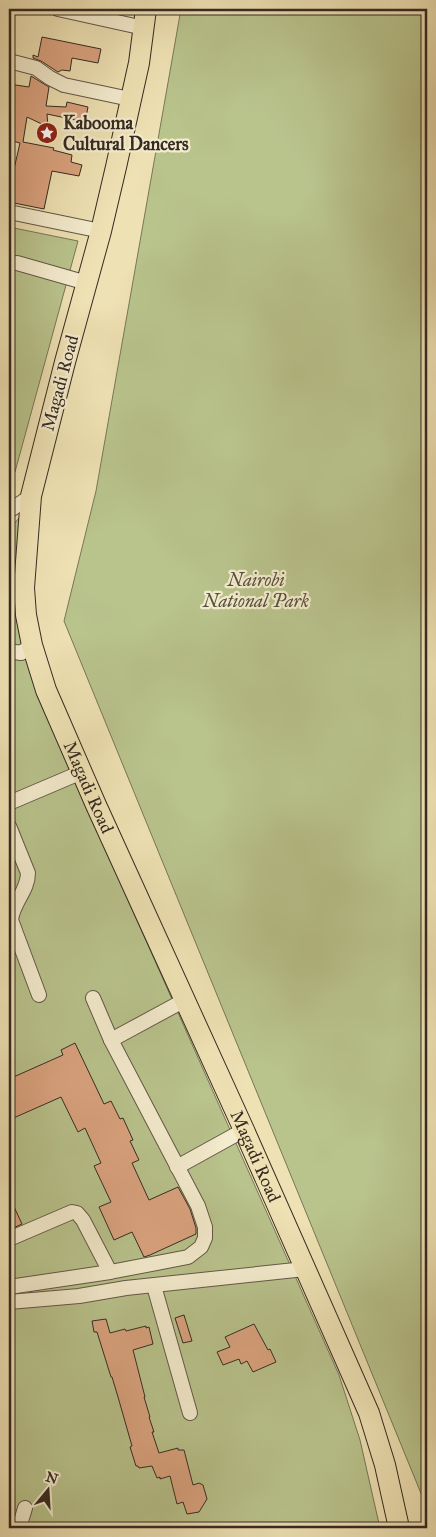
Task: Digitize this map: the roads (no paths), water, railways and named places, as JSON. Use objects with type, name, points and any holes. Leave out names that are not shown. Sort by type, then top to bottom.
[{"type":"highway","name":"Magadi Road","points":[[145,19],[139,62],[101,231],[31,496],[24,588],[26,615],[32,645],[46,690],[369,1413],[386,1465],[399,1528]]},
{"type":"street","points":[[58,9],[145,19]]},
{"type":"street","points":[[9,61],[36,68],[64,85],[130,99]]},
{"type":"street","points":[[9,212],[101,231]]},
{"type":"street","points":[[17,263],[87,283]]},
{"type":"street","points":[[9,511],[31,496]]},
{"type":"street","points":[[9,651],[21,653],[32,645]]},
{"type":"street","points":[[9,803],[82,772]]},
{"type":"street","points":[[9,826],[28,873],[28,880],[24,891],[12,910],[11,920],[38,996]]},
{"type":"street","points":[[10,1284],[110,1272],[188,1257],[201,1247],[205,1238],[205,1227],[198,1206],[111,1040],[93,998]]},
{"type":"street","points":[[111,1040],[185,1000]]},
{"type":"street","points":[[177,1167],[244,1130]]},
{"type":"street","points":[[9,1239],[72,1212],[77,1213],[83,1220],[110,1272]]},
{"type":"street","points":[[9,1302],[79,1296],[126,1288],[305,1269]]},
{"type":"street","points":[[154,1286],[190,1413]]},
{"type":"street","points":[[19,1528],[25,1508]]},
{"type":"place","name":"Kabooma Cultural Dancers","points":[[47,133]]},
{"type":"park label","name":"Nairobi National Park","points":[[256,590]]}]
